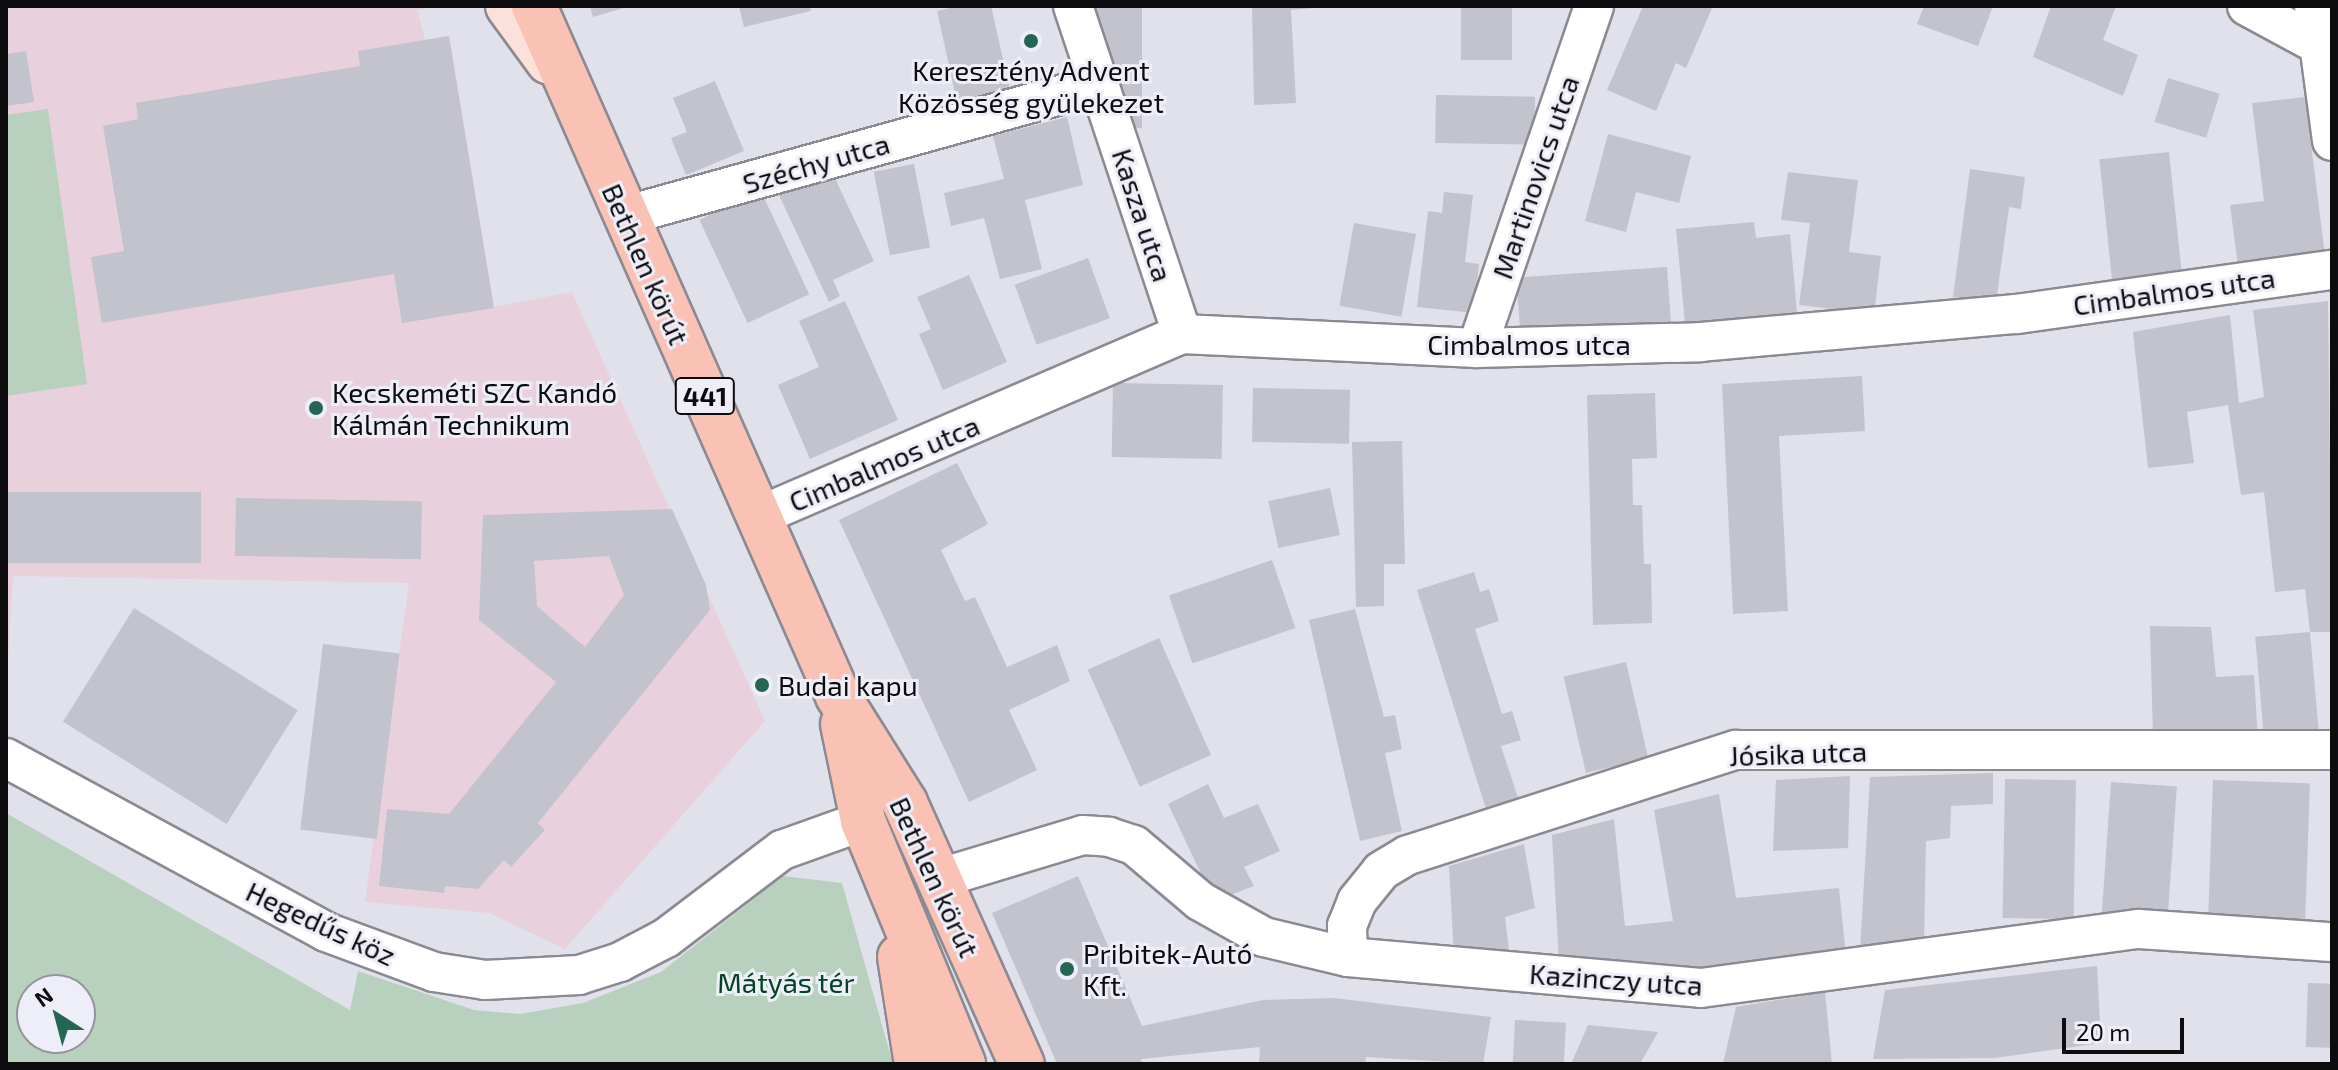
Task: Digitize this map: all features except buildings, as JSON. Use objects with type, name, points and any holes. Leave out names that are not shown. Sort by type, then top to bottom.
[{"type":"main road","name":"Bethlen körút","points":[[534,6],[838,696],[905,803],[1022,1064]]},
{"type":"main road","name":"Bethlen körút","points":[[838,696],[863,821],[891,896],[963,1064]]},
{"type":"main road","points":[[891,896],[917,1064]]},
{"type":"street","points":[[508,6],[573,96]]},
{"type":"street","name":"Kasza utca","points":[[1073,6],[1182,334]]},
{"type":"street","name":"Martinovics utca","points":[[1477,348],[1594,6]]},
{"type":"street","points":[[2247,6],[2317,44]]},
{"type":"street","points":[[2314,6],[2332,141]]},
{"type":"street","name":"Széchy utca","points":[[624,216],[1100,84]]},
{"type":"street","name":"Cimbalmos utca","points":[[759,516],[1182,334],[1477,348],[1701,342],[2017,314],[2332,270]]},
{"type":"street","name":"Jósika utca","points":[[1348,957],[1347,926],[1357,901],[1381,871],[1408,855],[1736,750],[2332,750]]},
{"type":"street","name":"Hegedűs köz","points":[[6,758],[326,932],[434,972],[485,980],[579,975],[620,962],[666,938],[782,850],[863,821]]},
{"type":"street","name":"Kazinczy utca","points":[[937,879],[1083,835],[1109,837],[1134,845],[1248,931],[1348,957],[1701,988],[2139,929],[2332,942]]},
{"type":"shaded area","name":"Kecskeméti SZC Kandó Kálmán Technikum","points":[[6,6],[443,6],[417,10],[425,40],[449,36],[494,307],[572,292],[765,721],[565,949],[489,913],[365,902],[409,583],[13,576],[6,694]]},
{"type":"green space","points":[[48,109],[87,384],[6,396],[6,115]]},
{"type":"green space","name":"Mátyás tér","points":[[6,813],[350,1010],[358,971],[474,1010],[520,1014],[583,1003],[661,972],[783,876],[842,883],[893,1064],[6,1064]]},
{"type":"place","name":"Keresztény Advent Közösség gyülekezet","points":[[1031,41]]},
{"type":"place","name":"Kecskeméti SZC Kandó Kálmán Technikum","points":[[316,408]]},
{"type":"place","name":"Budai kapu","points":[[762,685]]},
{"type":"place","name":"Pribitek-Autó Kft.","points":[[1067,969]]}]
